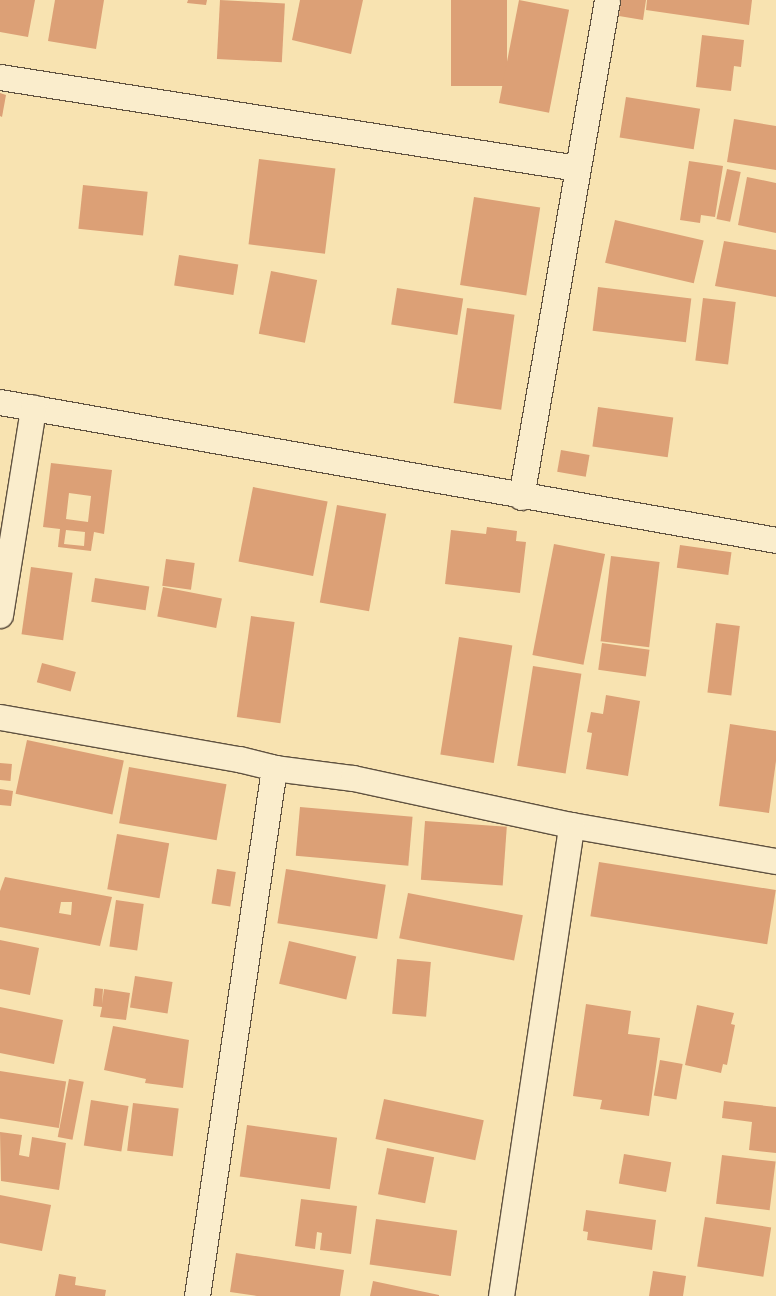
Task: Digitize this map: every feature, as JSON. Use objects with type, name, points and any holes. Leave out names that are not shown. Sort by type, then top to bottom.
[{"type":"street","points":[[521,497],[607,0]]},
{"type":"street","points":[[0,77],[577,168]]},
{"type":"street","points":[[0,402],[521,497],[776,540]]},
{"type":"street","points":[[0,615],[33,408]]},
{"type":"street","points":[[0,717],[239,759],[274,768],[353,778],[571,825],[776,861]]},
{"type":"street","points":[[197,1296],[274,768]]},
{"type":"street","points":[[501,1296],[571,825]]},
{"type":"building","points":[[0,0],[35,0],[28,37],[0,32]]},
{"type":"building","points":[[55,0],[104,0],[96,49],[48,41]]},
{"type":"building","points":[[188,0],[207,0],[206,5],[187,3]]},
{"type":"building","points":[[220,0],[285,3],[282,62],[217,59]]},
{"type":"building","points":[[300,0],[363,0],[351,54],[292,40]]},
{"type":"building","points":[[451,0],[507,0],[507,86],[451,86]]},
{"type":"building","points":[[519,0],[569,10],[549,113],[499,103]]},
{"type":"building","points":[[621,0],[646,0],[643,20],[619,16]]},
{"type":"building","points":[[647,0],[752,0],[749,25],[646,10]]},
{"type":"building","points":[[702,35],[744,40],[741,67],[734,66],[731,91],[696,87]]},
{"type":"building","points":[[0,93],[6,95],[2,117],[0,116]]},
{"type":"building","points":[[626,97],[700,109],[694,149],[620,137]]},
{"type":"building","points":[[734,119],[776,126],[776,170],[727,162]]},
{"type":"building","points":[[259,159],[335,168],[325,254],[249,244]]},
{"type":"building","points":[[689,161],[723,166],[715,217],[701,215],[700,223],[680,220]]},
{"type":"building","points":[[727,169],[741,172],[730,222],[716,219]]},
{"type":"building","points":[[747,177],[776,183],[776,233],[738,225]]},
{"type":"building","points":[[83,185],[148,192],[143,236],[78,229]]},
{"type":"building","points":[[474,197],[540,207],[526,295],[460,285]]},
{"type":"building","points":[[615,220],[704,240],[694,283],[605,263]]},
{"type":"building","points":[[724,241],[776,250],[776,297],[715,286]]},
{"type":"building","points":[[179,255],[238,264],[233,295],[174,286]]},
{"type":"building","points":[[271,271],[317,280],[305,343],[259,334]]},
{"type":"building","points":[[598,287],[691,298],[686,342],[593,331]]},
{"type":"building","points":[[397,288],[463,298],[457,335],[391,325]]},
{"type":"building","points":[[703,298],[736,302],[728,365],[695,361]]},
{"type":"building","points":[[467,308],[515,315],[501,410],[454,403]]},
{"type":"building","points":[[598,407],[673,418],[668,457],[592,447]]},
{"type":"building","points":[[561,450],[590,455],[586,477],[557,472]]},
{"type":"building","points":[[51,463],[112,470],[104,534],[94,532],[91,551],[58,547],[60,529],[43,527]],"holes":[[[69,493],[91,496],[88,522],[66,519]],[[66,530],[85,532],[84,546],[64,544]]]},
{"type":"building","points":[[253,487],[328,502],[313,576],[238,562]]},
{"type":"building","points":[[337,505],[386,514],[369,611],[320,602]]},
{"type":"building","points":[[487,527],[517,531],[516,541],[526,542],[520,593],[445,584],[451,530],[486,534]]},
{"type":"building","points":[[554,544],[605,554],[583,665],[532,655]]},
{"type":"building","points":[[680,545],[731,552],[728,575],[677,568]]},
{"type":"building","points":[[611,556],[660,562],[649,647],[601,641]]},
{"type":"building","points":[[166,559],[195,563],[191,590],[162,586]]},
{"type":"building","points":[[31,567],[73,573],[63,640],[22,634]]},
{"type":"building","points":[[95,578],[149,587],[146,610],[91,602]]},
{"type":"building","points":[[163,587],[222,598],[216,628],[157,616]]},
{"type":"building","points":[[251,616],[295,622],[280,723],[237,717]]},
{"type":"building","points":[[716,623],[740,626],[731,695],[707,692]]},
{"type":"building","points":[[459,637],[512,645],[494,763],[440,755]]},
{"type":"building","points":[[602,643],[650,650],[646,676],[598,670]]},
{"type":"building","points":[[42,663],[76,672],[71,691],[37,682]]},
{"type":"building","points":[[533,666],[581,674],[566,773],[517,766]]},
{"type":"building","points":[[606,695],[640,701],[628,776],[586,769],[592,733],[587,732],[591,712],[603,714]]},
{"type":"building","points":[[730,724],[776,731],[776,761],[769,813],[719,806]]},
{"type":"building","points":[[27,740],[124,761],[112,814],[16,794]]},
{"type":"building","points":[[0,763],[12,764],[10,781],[0,780]]},
{"type":"building","points":[[129,767],[226,784],[217,840],[119,823]]},
{"type":"building","points":[[0,789],[13,791],[11,806],[0,805]]},
{"type":"building","points":[[300,807],[413,817],[408,866],[296,856]]},
{"type":"building","points":[[425,821],[507,827],[503,886],[421,880]]},
{"type":"building","points":[[117,834],[169,843],[159,898],[107,889]]},
{"type":"building","points":[[599,862],[776,890],[767,944],[590,916]]},
{"type":"building","points":[[217,869],[236,872],[230,907],[212,904]]},
{"type":"building","points":[[286,869],[386,885],[377,939],[277,923]]},
{"type":"building","points":[[5,877],[112,897],[100,946],[0,927],[0,891]],"holes":[[[61,902],[72,902],[71,915],[59,913]]]},
{"type":"building","points":[[408,893],[523,915],[514,960],[399,938]]},
{"type":"building","points":[[116,900],[144,904],[137,950],[109,947]]},
{"type":"building","points":[[0,940],[39,948],[30,995],[0,989]]},
{"type":"building","points":[[289,941],[356,957],[346,999],[279,984]]},
{"type":"building","points":[[397,959],[431,962],[426,1017],[392,1014]]},
{"type":"building","points":[[135,976],[173,982],[168,1014],[130,1008]]},
{"type":"building","points":[[95,988],[103,989],[102,1004],[104,989],[130,993],[126,1020],[100,1017],[102,1007],[93,1006]]},
{"type":"building","points":[[586,1004],[631,1011],[628,1034],[660,1038],[649,1116],[600,1109],[602,1100],[573,1096]]},
{"type":"building","points":[[697,1005],[734,1013],[731,1024],[735,1025],[727,1065],[723,1064],[721,1073],[685,1065]]},
{"type":"building","points":[[0,1007],[63,1020],[54,1064],[0,1053]]},
{"type":"building","points":[[113,1026],[189,1040],[183,1088],[145,1083],[146,1079],[104,1070]]},
{"type":"building","points":[[660,1060],[683,1064],[676,1099],[654,1095]]},
{"type":"building","points":[[0,1071],[66,1081],[59,1128],[0,1119]]},
{"type":"building","points":[[69,1079],[84,1082],[72,1140],[58,1137]]},
{"type":"building","points":[[384,1099],[484,1120],[475,1160],[375,1139]]},
{"type":"building","points":[[91,1100],[129,1106],[121,1151],[84,1145]]},
{"type":"building","points":[[724,1101],[776,1107],[776,1153],[749,1150],[752,1122],[722,1118]]},
{"type":"building","points":[[133,1103],[179,1109],[173,1156],[127,1151]]},
{"type":"building","points":[[247,1125],[337,1138],[330,1189],[240,1176]]},
{"type":"building","points":[[0,1132],[22,1135],[19,1155],[29,1157],[32,1137],[66,1143],[59,1190],[1,1181]]},
{"type":"building","points":[[387,1148],[434,1157],[425,1203],[378,1194]]},
{"type":"building","points":[[624,1154],[671,1162],[666,1192],[619,1184]]},
{"type":"building","points":[[722,1155],[776,1162],[770,1210],[716,1204]]},
{"type":"building","points":[[0,1195],[51,1205],[42,1251],[0,1243]]},
{"type":"building","points":[[301,1199],[357,1206],[351,1254],[320,1250],[322,1233],[317,1232],[315,1249],[295,1246]]},
{"type":"building","points":[[586,1210],[656,1220],[652,1250],[587,1240],[588,1232],[583,1231]]},
{"type":"building","points":[[705,1217],[771,1227],[763,1277],[697,1266]]},
{"type":"building","points":[[376,1219],[457,1230],[451,1276],[370,1265]]},
{"type":"building","points":[[236,1253],[344,1270],[340,1296],[257,1296],[230,1292]]},
{"type":"building","points":[[653,1271],[686,1276],[683,1296],[649,1296]]},
{"type":"building","points":[[59,1274],[76,1277],[75,1285],[106,1290],[105,1296],[55,1296]]},
{"type":"building","points":[[373,1281],[439,1295],[439,1296],[370,1296]]}]
